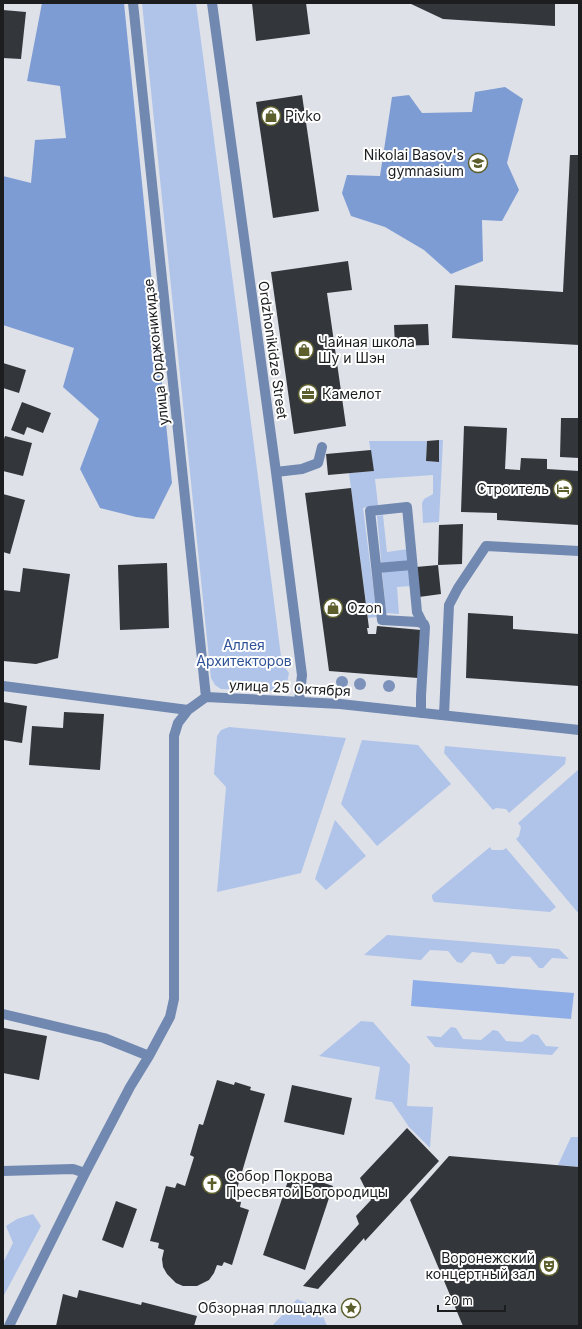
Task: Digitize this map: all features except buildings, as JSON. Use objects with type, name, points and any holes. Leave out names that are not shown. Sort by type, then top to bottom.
[{"type":"street","name":"улица Орджоникидзе","points":[[133,3],[206,698]]},
{"type":"street","name":"Ordzhonikidze Street","points":[[212,3],[276,472],[302,676],[299,702]]},
{"type":"street","points":[[276,472],[302,469],[318,463],[322,447]]},
{"type":"street","points":[[421,713],[426,632],[424,624],[417,612],[407,507],[370,511],[382,620],[422,622]]},
{"type":"street","points":[[444,715],[449,605],[458,588],[486,546],[579,550]]},
{"type":"street","points":[[377,568],[412,565]]},
{"type":"street","points":[[3,686],[188,710]]},
{"type":"street","name":"улица 25 Октября","points":[[206,698],[340,704],[579,730]]},
{"type":"street","points":[[9,1326],[85,1173],[130,1087],[170,1017],[174,1000],[174,736],[178,723],[188,710],[206,698]]},
{"type":"street","points":[[3,1014],[104,1038],[149,1056]]},
{"type":"street","points":[[3,1170],[73,1169],[85,1173]]},
{"type":"green space","name":"Аллея Архитекторов","points":[[142,3],[196,3],[282,664],[289,673],[286,688],[281,691],[221,689],[215,685],[211,678]]},
{"type":"green space","points":[[439,440],[443,440],[439,522],[423,523],[422,503],[424,499],[433,494],[433,475],[375,479],[378,505],[363,508],[377,617],[368,618],[349,473],[374,471],[369,441],[427,441],[426,461],[438,462]]},
{"type":"green space","points":[[383,515],[387,552],[408,549],[411,586],[397,587],[399,614],[386,613],[377,516]]},
{"type":"green space","points":[[229,727],[346,738],[301,873],[217,892],[226,787],[214,774],[217,736],[221,730]]},
{"type":"green space","points":[[362,740],[418,745],[451,784],[377,846],[341,804]]},
{"type":"green space","points":[[445,746],[566,757],[565,764],[509,813],[506,809],[496,808],[493,810],[444,753]]},
{"type":"green space","points":[[579,769],[579,914],[516,839],[519,836],[521,827],[518,823]]},
{"type":"green space","points":[[335,820],[366,856],[326,890],[315,879]]},
{"type":"green space","points":[[490,847],[492,850],[503,850],[506,848],[556,907],[550,912],[434,902],[432,895]]},
{"type":"green space","points":[[387,935],[559,949],[569,959],[552,958],[543,968],[539,968],[530,957],[512,956],[504,964],[497,964],[491,954],[472,952],[462,963],[457,962],[448,951],[430,950],[421,960],[364,955]]},
{"type":"green space","points":[[361,1021],[373,1022],[410,1065],[407,1106],[433,1107],[430,1148],[409,1127],[392,1102],[375,1099],[380,1067],[319,1056]]},
{"type":"green space","points":[[451,1027],[456,1028],[463,1039],[481,1040],[493,1030],[498,1031],[506,1041],[522,1042],[532,1034],[538,1035],[546,1046],[559,1047],[552,1055],[435,1047],[426,1036],[441,1037]]},
{"type":"green space","points":[[571,1137],[579,1137],[579,1167],[558,1165]]},
{"type":"green space","points":[[33,1214],[41,1226],[3,1297],[3,1263],[13,1243],[6,1226],[17,1219]]},
{"type":"green space","points":[[297,1299],[320,1309],[327,1326],[272,1326]]},
{"type":"shaded area","points":[[42,3],[124,3],[172,483],[154,519],[136,517],[100,508],[80,469],[99,419],[63,387],[74,348],[3,325],[3,176],[31,183],[35,140],[66,138],[60,86],[27,81]]},
{"type":"shaded area","points":[[505,87],[523,99],[507,163],[519,190],[502,221],[482,220],[483,261],[451,274],[424,250],[385,227],[351,216],[342,193],[347,175],[380,176],[392,97],[409,95],[422,113],[472,112],[475,92]]},
{"type":"shaded area","points":[[413,980],[574,993],[571,1019],[411,1006]]},
{"type":"place","name":"Pivko","points":[[271,116]]},
{"type":"place","name":"Nikolai Basov's gymnasium","points":[[478,163]]},
{"type":"place","name":"Чайная школа Шу и Шэн","points":[[304,350]]},
{"type":"place","name":"Камелот","points":[[308,394]]},
{"type":"place","name":"Строитель","points":[[563,489]]},
{"type":"place","name":"Ozon","points":[[333,608]]},
{"type":"place","name":"Собор Покрова Пресвятой Богородицы","points":[[212,1184]]},
{"type":"place","name":"Воронежский концертный зал","points":[[549,1266]]},
{"type":"place","name":"Обзорная площадка","points":[[351,1308]]}]
